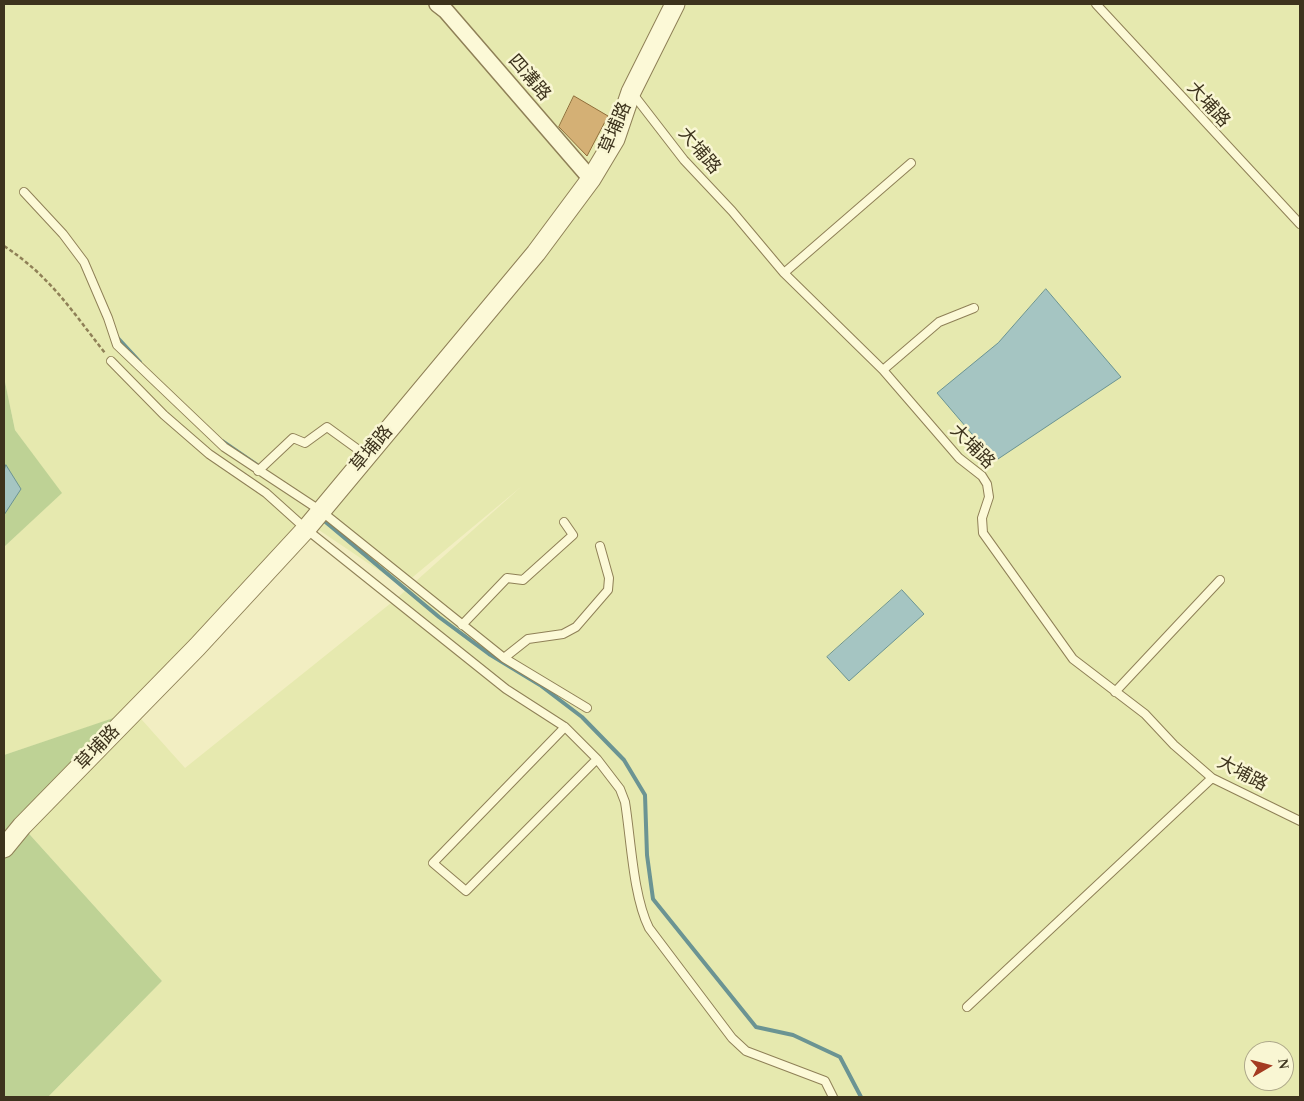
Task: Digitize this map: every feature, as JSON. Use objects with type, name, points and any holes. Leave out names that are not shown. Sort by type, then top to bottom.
[{"type":"street","name":"四溝路","points":[[438,4],[591,179]]},
{"type":"street","name":"草埔路","points":[[4,848],[22,826],[198,647],[306,528],[536,253],[591,179],[615,139],[631,92],[675,4]]},
{"type":"lane","name":"大埔路","points":[[1096,4],[1243,165],[1300,224]]},
{"type":"lane","name":"大埔路","points":[[631,92],[684,160],[732,211],[784,273],[883,370],[958,458],[982,476],[987,484],[989,497],[982,518],[983,533],[1073,659],[1145,714],[1174,745],[1212,778],[1300,821]]},
{"type":"lane","points":[[784,273],[911,162]]},
{"type":"lane","points":[[24,192],[63,234],[84,262],[108,318],[117,345],[224,447],[321,511],[504,658],[587,708]]},
{"type":"lane","points":[[883,370],[939,322],[974,308]]},
{"type":"lane","points":[[111,361],[164,415],[209,454],[266,493],[306,528],[506,689],[565,727],[597,759],[620,789],[625,802],[639,897],[643,916],[649,928],[732,1038],[746,1051],[825,1081],[833,1097]]},
{"type":"lane","points":[[258,471],[293,438],[305,443],[327,427],[367,456]]},
{"type":"lane","points":[[462,625],[507,578],[523,580],[574,535],[564,522]]},
{"type":"lane","points":[[504,658],[528,639],[563,634],[576,627],[608,590],[609,578],[600,546]]},
{"type":"lane","points":[[1114,692],[1220,580]]},
{"type":"lane","points":[[565,727],[432,863],[466,891],[597,759]]},
{"type":"lane","points":[[967,1007],[1212,778]]},
{"type":"path","points":[[4,246],[43,275],[68,304],[111,361]]},
{"type":"green space","points":[[4,4],[1300,4],[1300,1097],[48,1097],[162,981],[22,826],[133,712],[4,755],[4,547],[61,493],[15,430],[4,377]],"holes":[[[522,486],[396,599],[185,768],[134,711],[310,524],[402,586]]]},
{"type":"green space","points":[[4,377],[15,430],[62,493],[4,547]]},
{"type":"green space","points":[[134,711],[22,826],[162,981],[48,1097],[4,1097],[4,755]]},
{"type":"water","points":[[1046,289],[1121,377],[995,461],[937,393],[998,343]]},
{"type":"water","points":[[6,465],[21,489],[4,515],[4,471]]},
{"type":"water","points":[[902,590],[924,614],[849,681],[827,657]]},
{"type":"building","points":[[574,96],[608,116],[587,156],[559,127]]},
{"type":"waterway","points":[[116,336],[140,362]]},
{"type":"waterway","points":[[222,441],[257,465]]},
{"type":"waterway","points":[[322,519],[439,617],[489,654],[540,685],[582,717],[624,760],[645,795],[647,855],[653,899],[756,1027],[793,1035],[840,1057],[861,1097]]}]
